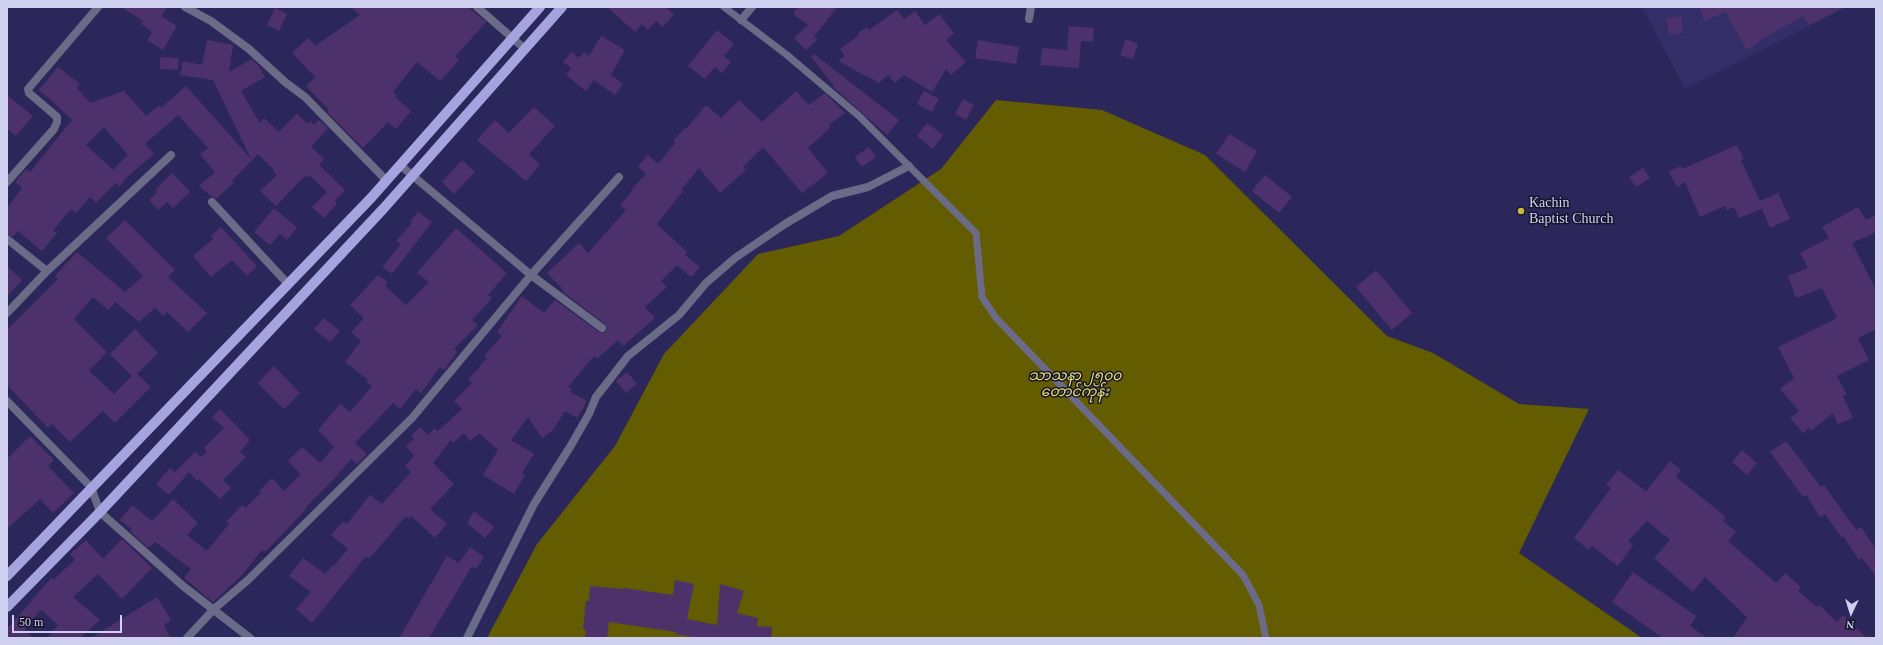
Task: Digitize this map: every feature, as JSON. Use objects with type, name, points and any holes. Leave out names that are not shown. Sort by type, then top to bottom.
[{"type":"main road","points":[[7,576],[386,180],[540,7]]},
{"type":"main road","points":[[7,607],[100,512],[412,176],[562,7]]},
{"type":"street","points":[[7,182],[54,129],[57,122],[57,117],[30,93],[28,89],[98,7]]},
{"type":"street","points":[[185,7],[218,25],[249,49],[285,82],[305,97],[386,180]]},
{"type":"street","points":[[477,7],[525,49]]},
{"type":"street","points":[[741,20],[752,7]]},
{"type":"street","points":[[1029,19],[1031,7]]},
{"type":"street","points":[[7,313],[47,271],[171,155]]},
{"type":"street","points":[[400,165],[531,275],[602,328]]},
{"type":"street","points":[[467,638],[534,504],[570,447],[589,414],[596,397],[628,356],[679,315],[706,283],[735,258],[832,196],[868,187],[908,166]]},
{"type":"street","points":[[187,638],[214,609],[249,579],[412,418],[531,275],[619,177]]},
{"type":"street","points":[[212,202],[288,284]]},
{"type":"street","points":[[7,239],[47,271]]},
{"type":"street","points":[[7,401],[92,487],[100,512],[183,586],[250,638]]},
{"type":"lane","points":[[724,7],[787,55],[859,116],[976,233],[982,297],[996,318],[1243,575],[1259,606],[1266,638]]},
{"type":"shaded area","points":[[1642,7],[1847,7],[1685,89]]},
{"type":"green space","name":"သာသနာ ၂၅၀၀ တောင်ကုန်း","points":[[996,100],[1102,110],[1205,155],[1387,336],[1433,353],[1519,404],[1589,409],[1519,553],[1642,638],[487,638],[537,544],[615,446],[664,354],[758,254],[839,236],[941,169]]},
{"type":"building","points":[[121,7],[167,7],[161,16],[177,26],[163,50],[147,40],[152,32],[141,24],[143,21]]},
{"type":"building","points":[[351,7],[468,7],[486,22],[455,57],[459,60],[440,81],[417,62],[393,92],[397,95],[395,97],[411,111],[396,129],[388,122],[363,148],[327,112],[329,110],[306,86],[315,77],[292,53],[308,38],[315,46],[360,15]]},
{"type":"building","points":[[607,7],[665,7],[674,14],[663,27],[656,21],[648,30],[642,24],[635,32]]},
{"type":"building","points":[[798,7],[837,7],[814,37],[817,40],[806,50],[794,38],[808,25],[793,14]]},
{"type":"building","points":[[1699,7],[1844,7],[1809,25],[1804,16],[1760,40],[1761,41],[1747,50],[1725,12],[1704,21]]},
{"type":"building","points":[[275,8],[287,14],[279,31],[267,25]]},
{"type":"building","points":[[897,10],[904,19],[915,11],[925,25],[939,14],[954,33],[946,40],[966,62],[951,75],[946,69],[932,92],[904,75],[895,83],[888,75],[879,83],[838,61],[845,56],[840,49],[859,35],[858,33],[867,27],[869,30]]},
{"type":"building","points":[[1681,16],[1683,33],[1669,35],[1666,18]]},
{"type":"building","points":[[1069,26],[1094,28],[1093,42],[1081,41],[1079,68],[1040,65],[1042,48],[1067,50]]},
{"type":"building","points":[[717,30],[734,44],[724,56],[731,62],[722,73],[715,67],[705,79],[688,66]]},
{"type":"building","points":[[601,36],[625,50],[611,75],[623,84],[615,95],[594,80],[586,91],[566,75],[571,68],[563,62],[572,52],[579,58],[584,52],[589,56]]},
{"type":"building","points":[[1126,39],[1138,44],[1133,59],[1120,55]]},
{"type":"building","points":[[207,40],[233,45],[229,72],[252,59],[258,65],[265,77],[241,91],[260,123],[264,118],[279,132],[297,114],[308,124],[310,121],[314,125],[319,120],[328,128],[311,147],[324,159],[319,165],[345,190],[335,201],[337,204],[324,218],[312,207],[327,192],[309,175],[307,178],[305,176],[276,206],[260,191],[277,175],[258,154],[232,181],[234,183],[216,199],[212,197],[199,186],[215,172],[200,154],[208,148],[178,115],[145,144],[154,154],[127,177],[119,187],[116,183],[96,203],[90,197],[76,213],[71,209],[53,230],[57,233],[42,251],[18,231],[13,237],[7,234],[7,208],[22,188],[15,182],[26,169],[30,172],[72,120],[39,90],[58,67],[80,84],[77,88],[90,103],[124,91],[146,116],[159,105],[161,108],[186,86],[251,159],[213,80],[180,75],[183,61],[202,65]],"holes":[[[104,127],[128,155],[113,170],[86,145]]]},
{"type":"building","points":[[978,40],[1019,47],[1016,64],[975,58]]},
{"type":"building","points":[[814,54],[899,120],[887,135],[833,87],[834,86],[811,57]]},
{"type":"building","points":[[160,57],[179,58],[178,70],[160,69]]},
{"type":"building","points":[[796,91],[809,105],[825,93],[845,113],[829,125],[831,127],[808,148],[828,173],[802,193],[763,147],[743,167],[746,170],[720,193],[699,168],[657,224],[687,252],[685,255],[700,267],[691,277],[677,265],[661,281],[667,287],[645,307],[655,318],[623,346],[618,340],[597,359],[594,356],[568,387],[572,389],[570,392],[587,401],[577,418],[565,411],[553,430],[542,438],[528,417],[511,440],[534,454],[522,473],[525,475],[514,494],[483,475],[498,450],[479,433],[470,441],[464,433],[453,443],[451,440],[433,463],[454,484],[430,509],[447,524],[435,538],[411,516],[409,519],[406,516],[369,559],[366,556],[312,623],[296,609],[311,592],[289,576],[303,558],[325,574],[348,549],[331,535],[343,521],[347,524],[370,495],[382,504],[411,472],[405,466],[414,456],[406,446],[414,439],[411,436],[420,427],[428,435],[434,428],[438,431],[462,409],[454,401],[472,383],[468,379],[480,367],[479,366],[487,358],[484,356],[502,336],[497,332],[522,296],[544,313],[555,300],[599,332],[606,332],[607,328],[605,324],[562,291],[563,289],[547,273],[579,243],[588,253],[626,210],[620,205],[632,191],[631,190],[646,174],[638,166],[648,155],[658,164],[675,143],[673,141],[686,127],[687,128],[706,105],[721,118],[739,100],[762,122]]},
{"type":"building","points":[[924,91],[939,99],[932,112],[917,104]]},
{"type":"building","points":[[7,95],[33,116],[16,136],[7,129]]},
{"type":"building","points":[[963,99],[974,105],[966,120],[955,114]]},
{"type":"building","points":[[534,107],[555,126],[529,154],[540,165],[526,181],[477,140],[495,120],[509,133]]},
{"type":"building","points":[[927,123],[943,135],[933,149],[917,136]]},
{"type":"building","points":[[1229,134],[1257,151],[1245,172],[1216,154]]},
{"type":"building","points":[[1737,145],[1744,159],[1741,160],[1760,201],[1778,193],[1790,219],[1770,228],[1762,209],[1739,218],[1734,207],[1727,210],[1725,206],[1700,217],[1685,182],[1677,187],[1669,172],[1680,166],[1682,169]]},
{"type":"building","points":[[869,147],[876,157],[862,167],[855,157]]},
{"type":"building","points":[[462,160],[475,172],[454,194],[442,182]]},
{"type":"building","points":[[1643,168],[1650,178],[1636,187],[1629,177]]},
{"type":"building","points":[[172,173],[190,192],[173,208],[167,202],[158,210],[149,200],[157,192],[155,190]]},
{"type":"building","points":[[1265,175],[1292,197],[1279,213],[1252,191]]},
{"type":"building","points":[[1858,207],[1866,220],[1876,215],[1876,232],[1852,243],[1876,290],[1876,329],[1858,338],[1869,360],[1837,376],[1847,395],[1843,396],[1853,418],[1838,424],[1833,413],[1811,431],[1809,428],[1803,433],[1790,418],[1799,411],[1780,389],[1794,378],[1778,347],[1837,318],[1822,288],[1796,298],[1788,276],[1808,268],[1800,253],[1829,238],[1822,227]]},
{"type":"building","points":[[274,208],[297,228],[287,240],[280,234],[270,245],[254,232]]},
{"type":"building","points":[[418,212],[432,222],[392,274],[382,267],[401,244],[396,241],[412,223],[410,222]]},
{"type":"building","points":[[125,220],[175,270],[168,277],[207,313],[188,332],[167,312],[163,316],[155,308],[139,322],[115,302],[108,310],[93,297],[74,319],[107,352],[89,371],[114,394],[132,376],[110,354],[135,329],[158,353],[137,374],[151,387],[115,423],[103,411],[70,442],[52,424],[48,428],[7,385],[7,330],[58,279],[55,276],[77,252],[125,292],[143,276],[106,238]]},
{"type":"building","points":[[221,227],[257,266],[247,276],[232,260],[211,277],[193,256],[213,239],[211,236]]},
{"type":"building","points":[[456,228],[507,273],[488,295],[492,298],[472,320],[478,325],[454,349],[457,352],[444,370],[440,367],[421,393],[416,389],[400,409],[393,403],[355,443],[367,454],[357,464],[351,459],[265,552],[262,550],[240,577],[213,602],[184,578],[191,569],[155,542],[148,548],[130,531],[132,529],[120,520],[132,505],[152,521],[173,499],[198,523],[187,535],[207,551],[229,524],[226,522],[242,505],[246,508],[261,492],[259,491],[272,478],[284,491],[301,474],[288,461],[302,447],[320,463],[334,447],[318,430],[340,404],[350,412],[372,386],[366,382],[368,380],[345,362],[361,341],[351,332],[364,318],[350,305],[378,275],[388,282],[385,286],[406,305],[429,282],[417,273]]},
{"type":"building","points":[[7,266],[22,280],[7,297]]},
{"type":"building","points":[[1376,270],[1412,313],[1392,330],[1356,287]]},
{"type":"building","points":[[324,318],[340,331],[330,342],[314,329]]},
{"type":"building","points":[[274,366],[300,393],[284,409],[258,383]]},
{"type":"building","points":[[627,372],[637,384],[626,393],[616,381]]},
{"type":"building","points":[[220,409],[250,440],[240,452],[246,457],[223,480],[231,488],[220,499],[199,479],[197,481],[189,472],[169,495],[156,484],[170,468],[175,472],[195,452],[201,457],[207,452],[204,448],[224,428],[212,417]]},
{"type":"building","points":[[30,436],[54,460],[48,466],[74,493],[53,513],[40,499],[7,529],[7,459]]},
{"type":"building","points":[[1786,441],[1821,487],[1824,485],[1856,530],[1861,527],[1876,550],[1876,576],[1862,558],[1859,560],[1843,536],[1841,537],[1825,514],[1820,517],[1806,495],[1803,497],[1770,452]]},
{"type":"building","points":[[1742,450],[1757,463],[1747,475],[1732,462]]},
{"type":"building","points":[[1670,461],[1681,470],[1676,477],[1726,517],[1723,521],[1736,532],[1728,541],[1776,583],[1785,573],[1801,587],[1798,591],[1817,607],[1819,605],[1837,622],[1843,615],[1867,638],[1733,638],[1747,617],[1705,577],[1693,592],[1654,558],[1670,540],[1647,521],[1628,541],[1633,545],[1618,566],[1592,546],[1589,550],[1574,538],[1611,488],[1606,485],[1618,470],[1646,491]]},
{"type":"building","points":[[474,511],[494,527],[485,538],[467,523]]},
{"type":"building","points":[[122,539],[152,568],[122,599],[98,574],[73,597],[100,620],[80,638],[47,638],[58,625],[41,610],[24,629],[34,638],[7,638],[7,629],[51,578],[54,579],[75,560],[70,554],[86,540],[103,559]]},
{"type":"building","points":[[470,547],[484,557],[476,569],[472,566],[429,638],[399,638],[447,556],[459,563]]},
{"type":"building","points":[[1633,572],[1696,616],[1690,626],[1707,638],[1663,638],[1612,602]]},
{"type":"building","points":[[675,580],[694,584],[687,619],[717,625],[720,584],[744,591],[737,613],[758,618],[757,626],[772,627],[771,638],[700,638],[675,634],[676,632],[609,622],[607,638],[585,638],[586,630],[583,629],[586,601],[589,601],[590,586],[624,588],[673,595]]},
{"type":"building","points":[[157,597],[171,620],[164,625],[170,638],[91,638]]},
{"type":"place","name":"Kachin Baptist Church","points":[[1521,211]]}]
